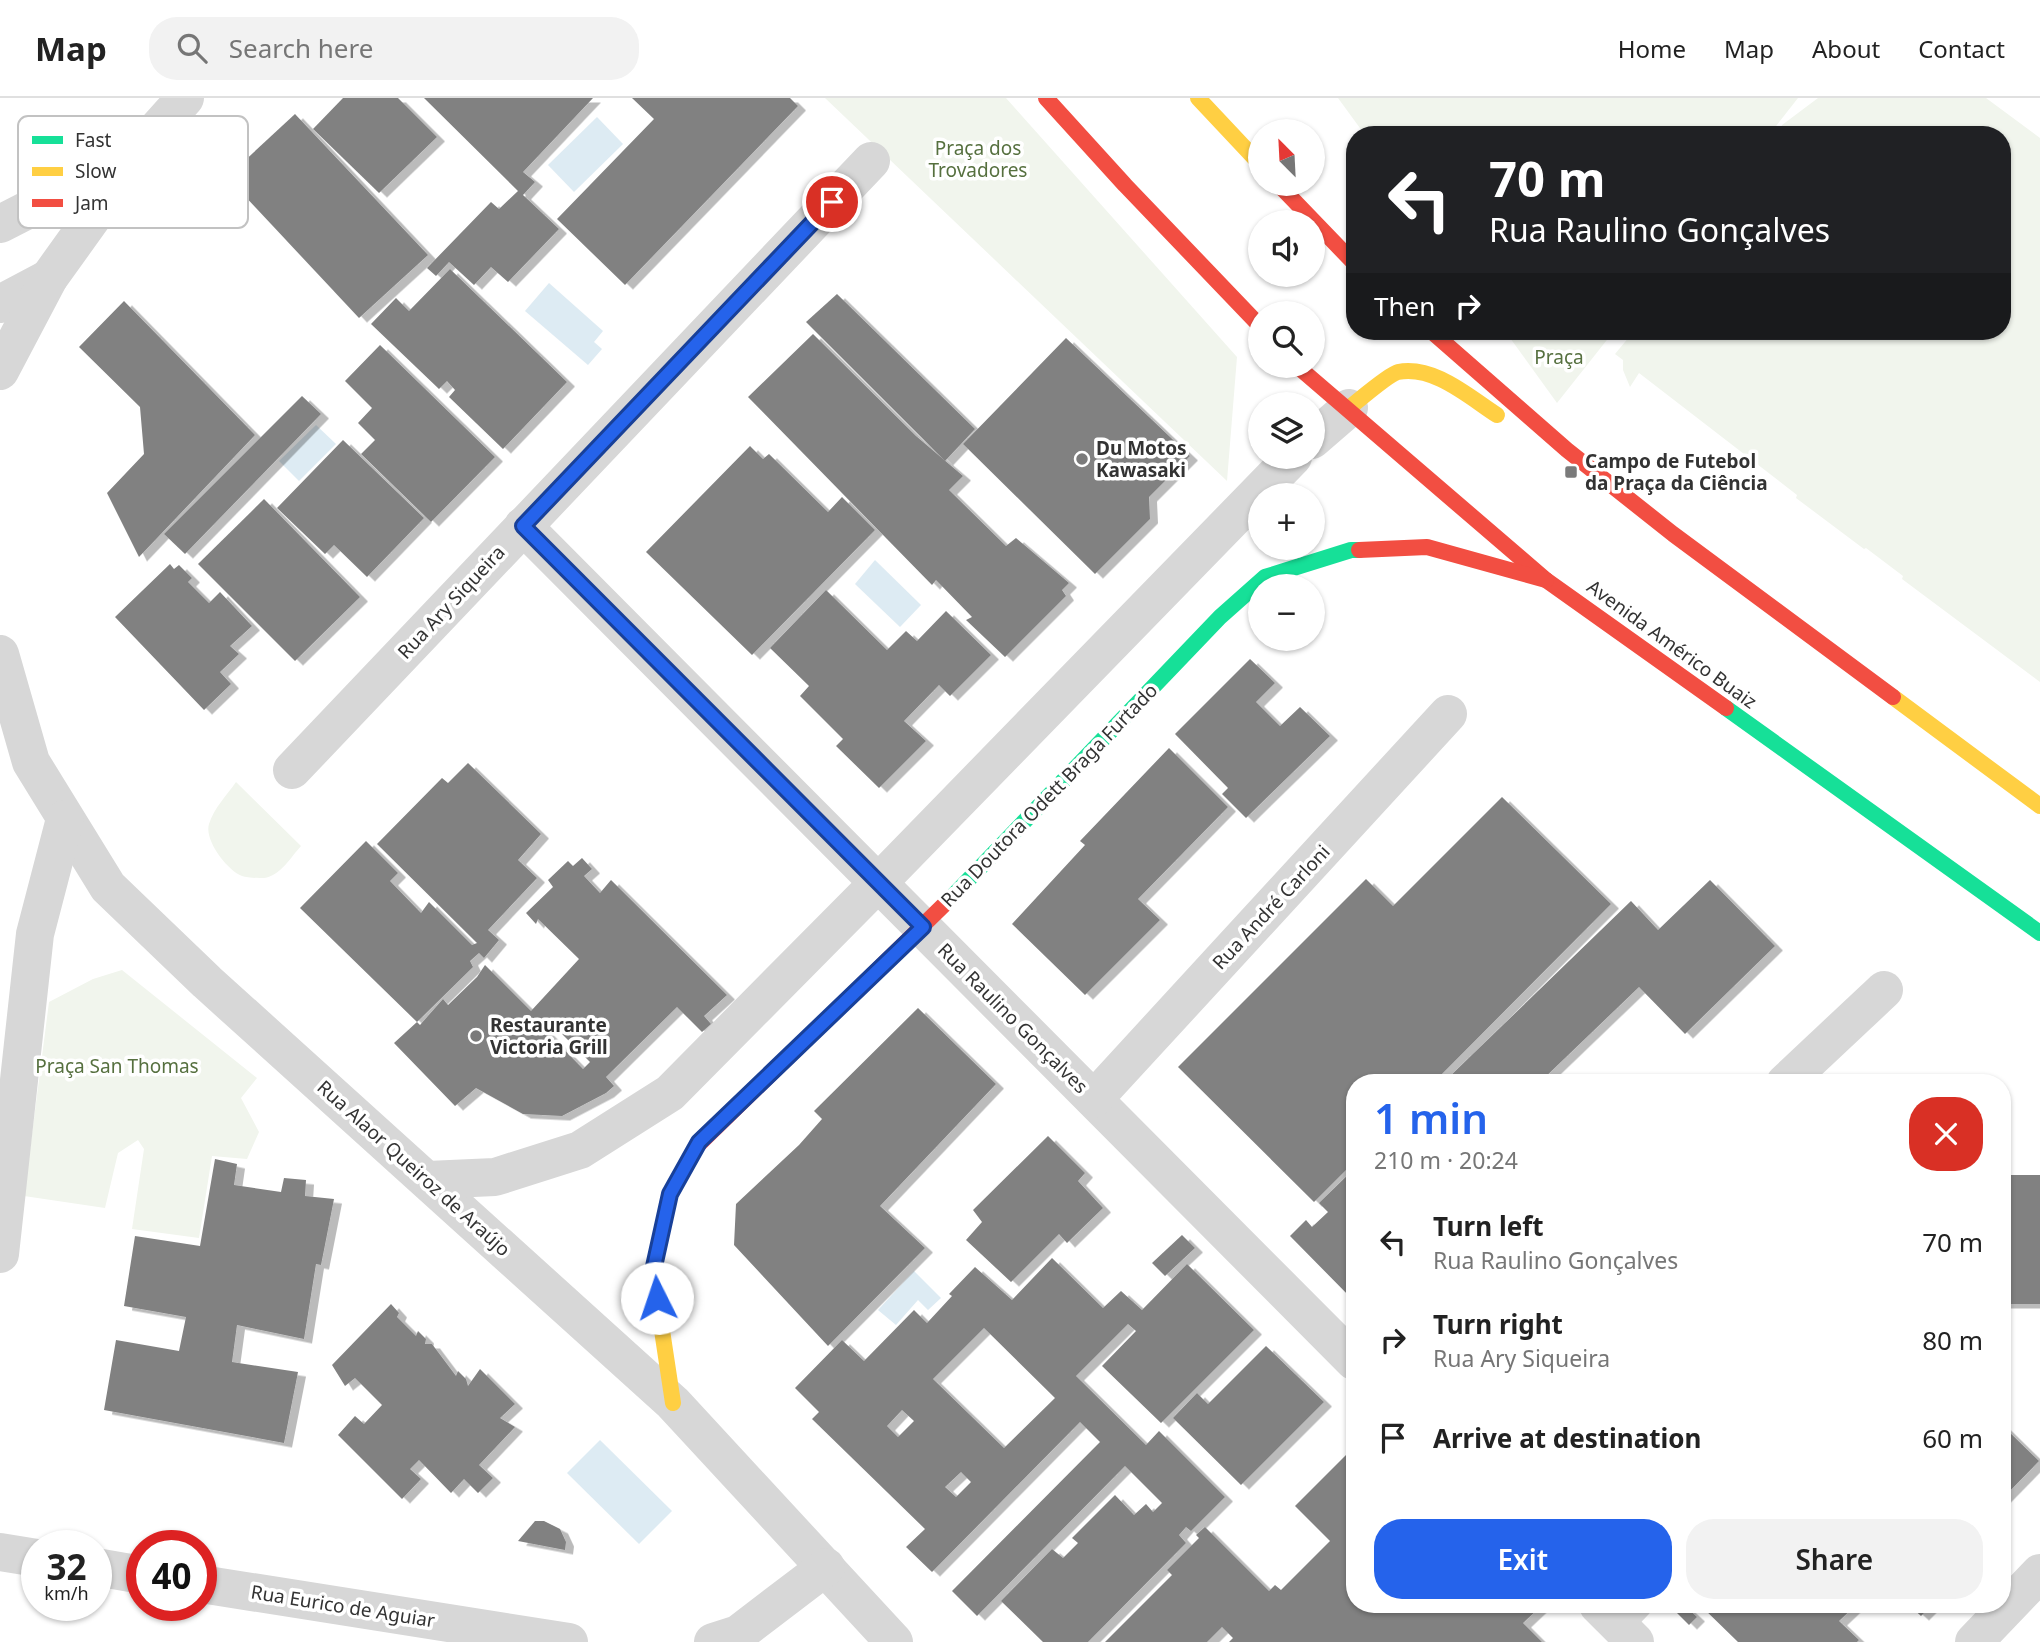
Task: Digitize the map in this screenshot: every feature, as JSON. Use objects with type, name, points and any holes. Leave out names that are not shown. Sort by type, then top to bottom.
[{"type":"main road","points":[[1046,98],[1248,313]]},
{"type":"main road","points":[[1198,98],[1248,151]]},
{"type":"main road","points":[[1290,196],[1346,255]]},
{"type":"main road","points":[[1442,340],[1567,450],[1673,534],[2040,806]]},
{"type":"main road","points":[[1349,408],[1396,372],[1426,373],[1454,387],[1673,534]]},
{"type":"main road","name":"Avenida Américo Buaiz","points":[[1312,378],[1546,580],[2040,933]]},
{"type":"main road","name":"Rua Doutora Odett Braga Furtado","points":[[673,1403],[653,1271],[670,1194],[699,1142],[923,927],[1220,617],[1265,577],[1351,550],[1427,547],[1546,580]]},
{"type":"street","points":[[169,116],[185,98]]},
{"type":"street","name":"Rua Ary Siqueira","points":[[292,770],[871,161]]},
{"type":"street","points":[[0,225],[18,216]]},
{"type":"street","points":[[0,371],[49,278],[85,228]]},
{"type":"street","points":[[0,304],[49,278]]},
{"type":"street","points":[[1325,429],[1349,408]]},
{"type":"street","points":[[428,1181],[495,1177],[580,1150],[670,1093],[1281,469]]},
{"type":"street","name":"Rua Raulino Gonçalves","points":[[523,526],[1346,1353]]},
{"type":"street","name":"Rua Alaor Queiroz de Araújo","points":[[0,654],[31,762],[108,887],[206,982],[673,1403],[894,1642]]},
{"type":"street","name":"Rua André Carloni","points":[[1094,1100],[1448,714]]},
{"type":"street","points":[[0,1254],[35,934],[65,818]]},
{"type":"street","points":[[1795,1074],[1884,990]]},
{"type":"street","points":[[0,1552],[21,1555]]},
{"type":"street","points":[[713,1642],[737,1633],[826,1567]]},
{"type":"street","points":[[2011,1603],[2040,1573]]},
{"type":"street","name":"Rua Eurico de Aguiar","points":[[217,1587],[569,1642]]},
{"type":"street","points":[[1974,1642],[2002,1613]]},
{"type":"green space","name":"Praça dos Trovadores","points":[[825,98],[1006,98],[1237,357],[1227,481]]},
{"type":"green space","points":[[1338,98],[1798,98],[1776,126],[1358,126]]},
{"type":"green space","points":[[1818,98],[1986,98],[2040,138],[2040,682],[1902,579],[1903,576],[1866,548],[1796,498],[1797,495],[1639,373],[1630,387],[1623,370],[1623,360],[1615,354],[1627,340],[2011,340],[2011,126],[1782,125]]},
{"type":"green space","name":"Praça","points":[[1512,340],[1607,340],[1557,403]]},
{"type":"green space","points":[[236,782],[301,846],[285,865],[270,877],[250,878],[236,873],[218,854],[210,838],[208,831],[211,818]]},
{"type":"green space","name":"Praça San Thomas","points":[[122,970],[257,1078],[241,1098],[259,1132],[247,1159],[212,1156],[199,1238],[132,1229],[144,1149],[138,1140],[118,1153],[105,1208],[24,1196],[49,1002],[93,979]]},
{"type":"shaded area","points":[[597,117],[623,144],[574,192],[548,165]]},
{"type":"shaded area","points":[[549,283],[603,331],[594,342],[602,349],[588,365],[525,311]]},
{"type":"shaded area","points":[[316,425],[336,444],[299,481],[279,461]]},
{"type":"shaded area","points":[[875,560],[921,605],[900,627],[855,584]]},
{"type":"shaded area","points":[[914,1271],[941,1298],[928,1310],[918,1300],[896,1325],[878,1310]]},
{"type":"shaded area","points":[[600,1440],[672,1511],[639,1544],[567,1473]]},
{"type":"building","points":[[343,98],[398,98],[437,137],[379,193],[313,129]]},
{"type":"building","points":[[424,98],[593,98],[523,172],[535,182],[523,195],[559,229],[508,282],[491,267],[474,285],[449,262],[436,276],[427,268],[491,202],[499,209],[518,191]]},
{"type":"building","points":[[632,98],[790,98],[798,106],[625,285],[557,219],[654,119]]},
{"type":"building","points":[[295,114],[428,255],[359,318],[248,199],[248,158]]},
{"type":"building","points":[[450,269],[567,382],[503,449],[449,397],[455,390],[447,381],[439,389],[371,324],[396,298],[409,311]]},
{"type":"building","points":[[837,294],[975,429],[945,461],[806,322]]},
{"type":"building","points":[[124,301],[255,435],[139,557],[107,493],[144,454],[140,407],[79,347]]},
{"type":"building","points":[[813,334],[916,436],[963,476],[949,490],[1006,546],[1016,538],[1069,583],[1062,590],[1066,596],[1005,657],[966,620],[972,617],[936,580],[932,585],[748,397]]},
{"type":"building","name":"Du Motos Kawasaki","points":[[1066,338],[1190,456],[1149,497],[1150,519],[1095,574],[963,444]]},
{"type":"building","points":[[380,345],[495,457],[431,522],[361,454],[375,440],[358,423],[372,408],[345,381]]},
{"type":"building","points":[[302,396],[321,414],[185,554],[164,534]]},
{"type":"building","points":[[343,440],[424,518],[367,577],[334,545],[325,554],[277,508]]},
{"type":"building","points":[[750,446],[763,459],[769,454],[828,512],[842,497],[875,530],[752,655],[646,552]]},
{"type":"building","points":[[264,499],[360,597],[295,661],[198,564]]},
{"type":"building","points":[[170,564],[174,569],[179,565],[192,578],[188,582],[209,603],[220,592],[252,626],[230,646],[239,654],[220,672],[231,684],[204,710],[115,617]]},
{"type":"building","points":[[826,590],[887,650],[906,631],[917,641],[946,611],[991,655],[950,696],[939,685],[904,721],[926,741],[879,788],[836,746],[843,739],[800,696],[809,686],[770,648]]},
{"type":"building","points":[[1250,659],[1275,683],[1256,702],[1280,726],[1300,707],[1330,736],[1246,818],[1222,794],[1228,788],[1175,734]]},
{"type":"building","points":[[1169,748],[1228,807],[1138,899],[1160,920],[1085,995],[1012,924],[1085,845],[1080,841]]},
{"type":"building","points":[[468,763],[541,834],[518,860],[537,878],[488,930],[499,940],[484,958],[479,953],[470,961],[473,967],[417,1022],[300,908],[366,841],[398,873],[390,881],[421,913],[429,902],[472,945],[477,943],[377,844],[442,778],[448,783]]},
{"type":"building","points":[[1502,797],[1611,904],[1442,1074],[1346,1074],[1346,1170],[1314,1202],[1178,1067],[1366,879],[1393,906]]},
{"type":"building","points":[[582,858],[592,869],[584,876],[600,893],[611,880],[727,995],[704,1016],[711,1024],[702,1032],[677,1007],[606,1077],[614,1086],[562,1116],[523,1114],[476,1088],[455,1106],[394,1043],[417,1022],[420,1025],[443,999],[448,1005],[477,977],[485,965],[531,1011],[579,959],[538,919],[536,924],[526,913],[553,887],[548,880],[568,861],[573,866]],"holes":[[[550,1022],[590,1062],[583,1069],[544,1029]]]},
{"type":"building","points":[[1710,880],[1775,946],[1685,1034],[1639,987],[1548,1074],[1452,1074],[1631,901],[1658,930]]},
{"type":"building","points":[[918,1008],[996,1084],[880,1206],[925,1248],[828,1346],[734,1245],[736,1204],[799,1145],[822,1119],[814,1111]]},
{"type":"building","points":[[1048,1136],[1085,1173],[1078,1181],[1103,1208],[1067,1243],[1059,1234],[1011,1282],[966,1240],[982,1222],[973,1210]]},
{"type":"building","points":[[215,1159],[237,1164],[234,1185],[281,1192],[284,1178],[306,1180],[305,1196],[334,1199],[321,1265],[316,1264],[304,1339],[237,1325],[232,1362],[298,1372],[284,1443],[104,1410],[116,1340],[179,1351],[186,1317],[124,1306],[135,1236],[200,1246]]},
{"type":"building","points":[[2011,1175],[2040,1175],[2040,1304],[2011,1304]]},
{"type":"building","points":[[1346,1177],[1346,1293],[1290,1236],[1306,1220],[1312,1227],[1328,1212],[1319,1203]]},
{"type":"building","points":[[1182,1235],[1195,1248],[1165,1276],[1152,1263]]},
{"type":"building","points":[[1052,1258],[1103,1308],[1121,1291],[1142,1310],[1187,1264],[1254,1330],[1161,1423],[1102,1366],[1136,1331],[1128,1324],[1076,1376],[1146,1445],[1159,1431],[1225,1497],[1191,1531],[1186,1527],[1179,1535],[1186,1543],[1088,1642],[1043,1642],[1001,1601],[1052,1549],[1063,1558],[1078,1543],[1072,1538],[1115,1495],[1134,1515],[1146,1504],[1153,1512],[1162,1503],[1125,1466],[977,1616],[952,1591],[1100,1442],[1080,1422],[932,1572],[906,1547],[925,1529],[812,1419],[819,1412],[795,1388],[842,1340],[864,1361],[914,1310],[927,1323],[952,1296],[949,1294],[975,1267],[1012,1300]],"holes":[[[984,1328],[1055,1398],[1004,1448],[933,1379]],[[902,1410],[914,1421],[898,1437],[887,1426]],[[961,1472],[971,1482],[956,1497],[945,1487]]]},
{"type":"building","points":[[391,1304],[399,1313],[397,1317],[416,1336],[418,1331],[426,1339],[425,1344],[432,1344],[456,1376],[458,1371],[466,1379],[468,1386],[480,1369],[515,1404],[500,1418],[515,1427],[479,1465],[493,1478],[478,1493],[464,1479],[451,1493],[419,1460],[410,1469],[421,1479],[402,1499],[338,1435],[355,1416],[364,1424],[382,1405],[355,1378],[345,1386],[332,1365]]},
{"type":"building","points":[[1266,1346],[1324,1402],[1241,1485],[1173,1418],[1197,1393],[1208,1404]]},
{"type":"building","points":[[2011,1434],[2039,1461],[2011,1490]]},
{"type":"building","points":[[1346,1455],[1346,1613],[1534,1613],[1523,1623],[1542,1642],[1229,1642],[1233,1638],[1222,1627],[1207,1642],[1105,1642],[1172,1575],[1167,1570],[1199,1538],[1196,1535],[1205,1527],[1269,1591],[1275,1585],[1281,1590],[1330,1541],[1295,1506]]},
{"type":"building","points":[[535,1521],[544,1521],[560,1529],[566,1542],[565,1550],[518,1541]]},
{"type":"building","points":[[1677,1613],[1693,1613],[1697,1617],[1689,1625]]},
{"type":"building","points":[[1708,1613],[1848,1613],[1839,1621],[1859,1640],[1857,1642],[1738,1642]]},
{"type":"traffic: fast","points":[[952,897],[1220,617],[1265,577],[1351,550],[1359,550]]},
{"type":"traffic: fast","points":[[1726,708],[2040,933]]},
{"type":"traffic: slow","points":[[1198,98],[1248,151]]},
{"type":"traffic: slow","points":[[1349,408],[1394,374],[1411,371],[1425,373],[1450,384],[1497,415]]},
{"type":"traffic: slow","points":[[1893,697],[2040,806]]},
{"type":"traffic: slow","points":[[673,1403],[653,1271],[670,1194],[697,1146]]},
{"type":"traffic: jam","points":[[1046,98],[1248,313]]},
{"type":"traffic: jam","points":[[1290,196],[1346,255]]},
{"type":"traffic: jam","points":[[1441,340],[1567,450],[1673,534],[1893,697]]},
{"type":"traffic: jam","points":[[1311,378],[1546,580],[1726,708]]},
{"type":"traffic: jam","points":[[1359,550],[1427,547],[1546,580]]},
{"type":"traffic: jam","points":[[697,1146],[952,897]]},
{"type":"place","name":"Du Motos Kawasaki","points":[[1082,459]]},
{"type":"place","name":"Campo de Futebol da Praça da Ciência","points":[[1571,472]]},
{"type":"place","name":"Restaurante Victoria Grill","points":[[476,1036]]},
{"type":"route","points":[[657,1298],[653,1271],[670,1194],[699,1142],[923,927],[523,526],[832,202]]}]
